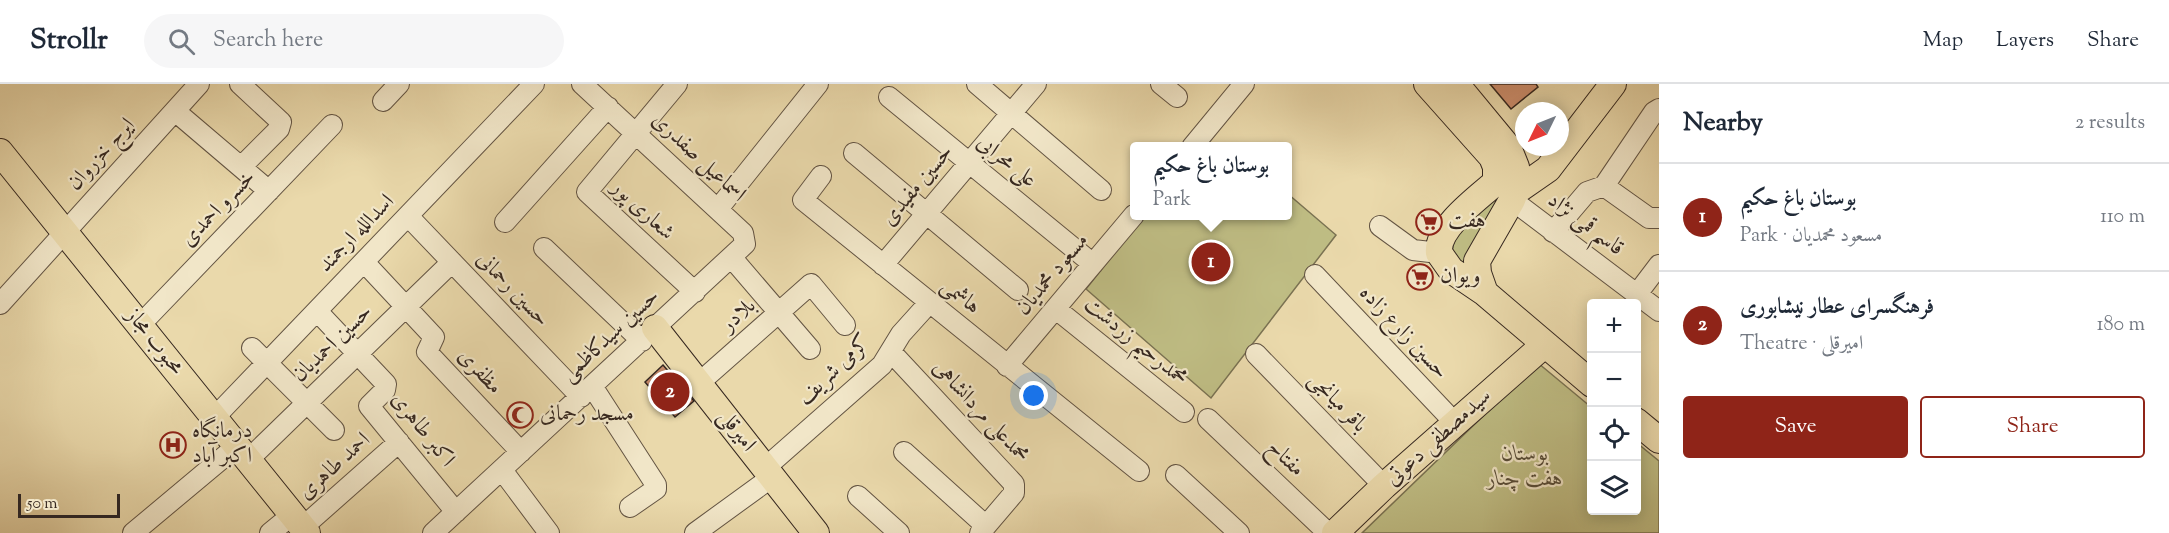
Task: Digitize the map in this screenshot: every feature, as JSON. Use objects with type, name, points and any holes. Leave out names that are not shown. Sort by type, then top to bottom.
[{"type":"main road","points":[[1427,84],[1492,157],[1508,191]]},
{"type":"main road","points":[[1456,84],[1508,147],[1516,167],[1508,191],[1477,261],[1478,273],[1485,293]]},
{"type":"main road","points":[[1587,380],[1485,293],[1451,270],[1439,253],[1440,240],[1447,229],[1548,169],[1613,84]]},
{"type":"main road","name":"محبوب مجاز","points":[[0,152],[301,525]]},
{"type":"main road","name":"امیرقلی","points":[[649,334],[699,384],[816,533]]},
{"type":"main road","name":"سیدمصطفی دعوتی","points":[[1335,533],[1384,486],[1544,345]]},
{"type":"main road","points":[[1641,425],[1659,440]]},
{"type":"street","name":"ایرج خزروان","points":[[0,304],[199,84]]},
{"type":"street","points":[[240,84],[281,122],[279,129],[241,167]]},
{"type":"street","points":[[383,101],[399,84]]},
{"type":"street","name":"اسدالله ارجمند","points":[[214,418],[534,84]]},
{"type":"street","name":"اسماعیل صفدری","points":[[582,84],[743,233],[746,239],[737,253],[779,312],[810,349]]},
{"type":"street","points":[[636,133],[677,84]]},
{"type":"street","points":[[718,209],[818,84]]},
{"type":"street","points":[[977,84],[1101,190]]},
{"type":"street","name":"حسین مفیدی","points":[[883,265],[1036,84]]},
{"type":"street","points":[[1161,84],[1177,97]]},
{"type":"street","points":[[1196,142],[1244,84]]},
{"type":"street","name":"علی محرابی","points":[[889,97],[1093,264]]},
{"type":"street","points":[[505,222],[608,107]]},
{"type":"street","points":[[1553,232],[1587,192],[1604,186],[1657,110]]},
{"type":"street","points":[[175,111],[268,191]]},
{"type":"street","name":"خسرو احمدی","points":[[140,326],[332,125]]},
{"type":"street","name":"شعاری پور","points":[[636,133],[587,192],[695,292]]},
{"type":"street","points":[[854,153],[1018,290]]},
{"type":"street","name":"هاشمی","points":[[821,176],[803,200],[1138,471]]},
{"type":"street","points":[[1604,186],[1649,218],[1659,218]]},
{"type":"street","name":"قاسم قمی نژاد","points":[[1508,191],[1553,232],[1659,311]]},
{"type":"street","name":"حسین رحمانی","points":[[408,216],[586,392],[656,485],[656,489],[630,507]]},
{"type":"street","name":"مسعود محمدیان","points":[[1008,366],[1130,220]]},
{"type":"street","points":[[1380,226],[1413,250],[1439,253]]},
{"type":"street","points":[[544,248],[649,334]]},
{"type":"street","name":"حسین سیدکاظمی","points":[[434,533],[737,253]]},
{"type":"street","points":[[364,262],[405,307]]},
{"type":"street","name":"حسین احمدیان","points":[[133,533],[307,403],[452,262]]},
{"type":"street","points":[[1637,294],[1659,265]]},
{"type":"street","name":"حسین زارع زاده","points":[[1315,275],[1455,423]]},
{"type":"street","name":"بلادر","points":[[699,384],[811,284],[845,325]]},
{"type":"street","name":"کرمی شریف","points":[[696,533],[768,472],[882,365],[902,334],[929,303]]},
{"type":"street","name":"مظفری","points":[[405,307],[434,337],[427,352],[521,452]]},
{"type":"street","name":"محمدرحیم زردشت","points":[[1056,309],[1184,412]]},
{"type":"street","points":[[316,311],[357,354]]},
{"type":"street","points":[[252,348],[334,430]]},
{"type":"street","name":"محمدعلی مردانشاهی","points":[[892,352],[1014,484],[1014,493],[983,530]]},
{"type":"street","name":"اکبر طاهری","points":[[357,354],[386,384],[385,390],[369,406],[456,512]]},
{"type":"street","name":"باقر میانجی","points":[[1256,354],[1384,486]]},
{"type":"street","name":"مفتاح","points":[[1208,419],[1328,533]]},
{"type":"street","name":"احمد طاهری","points":[[270,533],[301,525],[399,442]]},
{"type":"street","points":[[904,452],[983,530]]},
{"type":"street","points":[[502,470],[549,533]]},
{"type":"street","points":[[1176,475],[1239,533]]},
{"type":"street","points":[[858,496],[899,533]]},
{"type":"green space","points":[[1505,191],[1473,278],[1452,253],[1454,243],[1464,225]]},
{"type":"green space","points":[[1292,197],[1336,235],[1211,398],[1086,289],[1141,220],[1292,220]]},
{"type":"green space","name":"بوستان هفت چنار","points":[[1538,363],[1587,404],[1587,515],[1641,515],[1641,446],[1659,461],[1659,533],[1362,533]]},
{"type":"building","points":[[1490,84],[1536,84],[1538,87],[1520,102],[1515,102],[1515,106],[1511,109]]},
{"type":"building","points":[[663,365],[694,401],[675,417],[645,382]]},
{"type":"place","name":"هفت","points":[[1429,222]]},
{"type":"place","name":"بوستان باغ حکیم","points":[[1211,262]]},
{"type":"place","name":"ویوان","points":[[1420,277]]},
{"type":"place","name":"فرهنگسرای عطار نیشابوری","points":[[670,392]]},
{"type":"place","name":"مسجد رحمانی","points":[[520,415]]},
{"type":"place","name":"درمانگاه اکبر آباد","points":[[173,445]]}]
